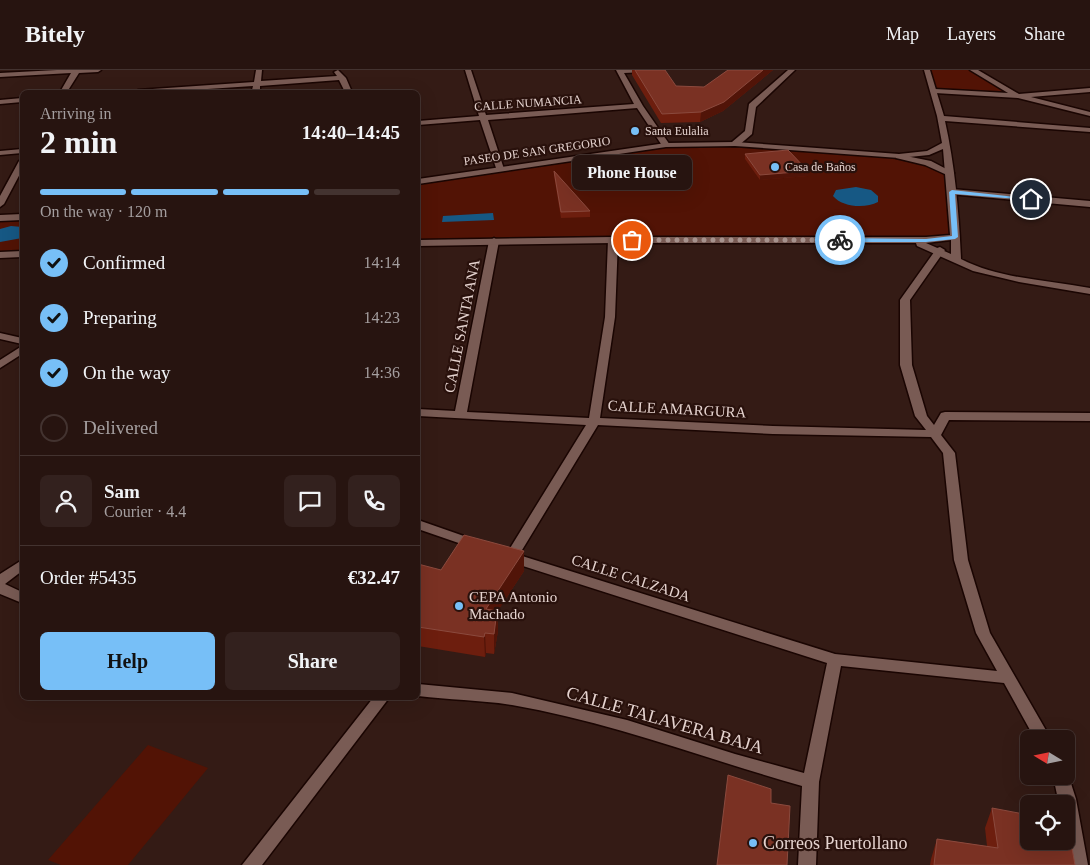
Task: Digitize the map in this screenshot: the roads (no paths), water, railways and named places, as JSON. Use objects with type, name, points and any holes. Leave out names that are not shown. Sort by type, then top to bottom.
[{"type":"street","points":[[0,75],[98,70]]},
{"type":"street","points":[[256,90],[260,70]]},
{"type":"street","points":[[337,70],[347,90]]},
{"type":"street","points":[[468,70],[500,169]]},
{"type":"street","points":[[646,70],[619,70],[639,106],[666,145]]},
{"type":"street","points":[[735,144],[749,132],[752,106],[792,70]]},
{"type":"street","points":[[927,70],[935,91],[947,144],[956,260]]},
{"type":"street","points":[[972,70],[1018,96],[1090,114]]},
{"type":"street","points":[[65,90],[77,71]]},
{"type":"street","points":[[168,90],[342,78]]},
{"type":"street","points":[[935,91],[1018,96],[1090,90]]},
{"type":"street","points":[[0,102],[20,100]]},
{"type":"street","name":"CALLE NUMANCIA","points":[[420,123],[639,106]]},
{"type":"street","points":[[942,118],[1090,130]]},
{"type":"street","name":"PASEO DE SAN GREGORIO","points":[[420,182],[666,145],[735,144],[899,156],[928,163],[950,173]]},
{"type":"street","name":"PASEO DE SAN GREGORIO","points":[[899,156],[929,153],[947,144]]},
{"type":"street","points":[[0,153],[20,151]]},
{"type":"street","points":[[0,204],[20,168]]},
{"type":"street","points":[[952,192],[1090,204]]},
{"type":"street","points":[[0,218],[20,216]]},
{"type":"street","points":[[420,243],[613,240],[939,240],[955,237]]},
{"type":"street","points":[[511,557],[594,422],[610,317],[613,240]]},
{"type":"street","points":[[900,240],[940,250],[968,266],[987,272],[1090,291]]},
{"type":"street","name":"CALLE SANTA ANA","points":[[460,416],[494,241]]},
{"type":"street","points":[[940,250],[905,300],[906,357],[909,379],[921,416],[949,453],[961,560],[983,633],[1038,730]]},
{"type":"street","points":[[0,255],[20,254]]},
{"type":"street","points":[[0,336],[20,340]]},
{"type":"street","points":[[0,365],[20,350]]},
{"type":"street","name":"CALLE AMARGURA","points":[[420,413],[773,430],[936,434]]},
{"type":"street","points":[[936,434],[945,416],[1090,417]]},
{"type":"street","name":"CALLE CALZADA","points":[[420,525],[511,557],[835,660],[1009,678]]},
{"type":"street","points":[[0,581],[20,566]]},
{"type":"street","points":[[0,588],[20,597]]},
{"type":"street","points":[[807,865],[811,782],[835,660]]},
{"type":"street","name":"CALLE TALAVERA BAJA","points":[[420,690],[512,699],[626,726],[735,761],[811,782]]},
{"type":"street","points":[[251,865],[379,700]]},
{"type":"street","points":[[1063,785],[1079,865]]},
{"type":"water","points":[[856,187],[871,190],[878,196],[878,202],[867,206],[854,206],[842,203],[833,196],[836,190]]},
{"type":"water","points":[[493,213],[494,220],[442,222],[443,216]]},
{"type":"water","points":[[11,226],[20,227],[20,238],[0,242],[0,229]]},
{"type":"place","name":"Santa Eulalia","points":[[635,131]]},
{"type":"place","name":"Casa de Baños","points":[[775,167]]},
{"type":"place","name":"Phone House","points":[[632,240]]},
{"type":"place","name":"CEPA Antonio Machado","points":[[459,606]]},
{"type":"place","name":"Correos Puertollano","points":[[753,843]]}]
